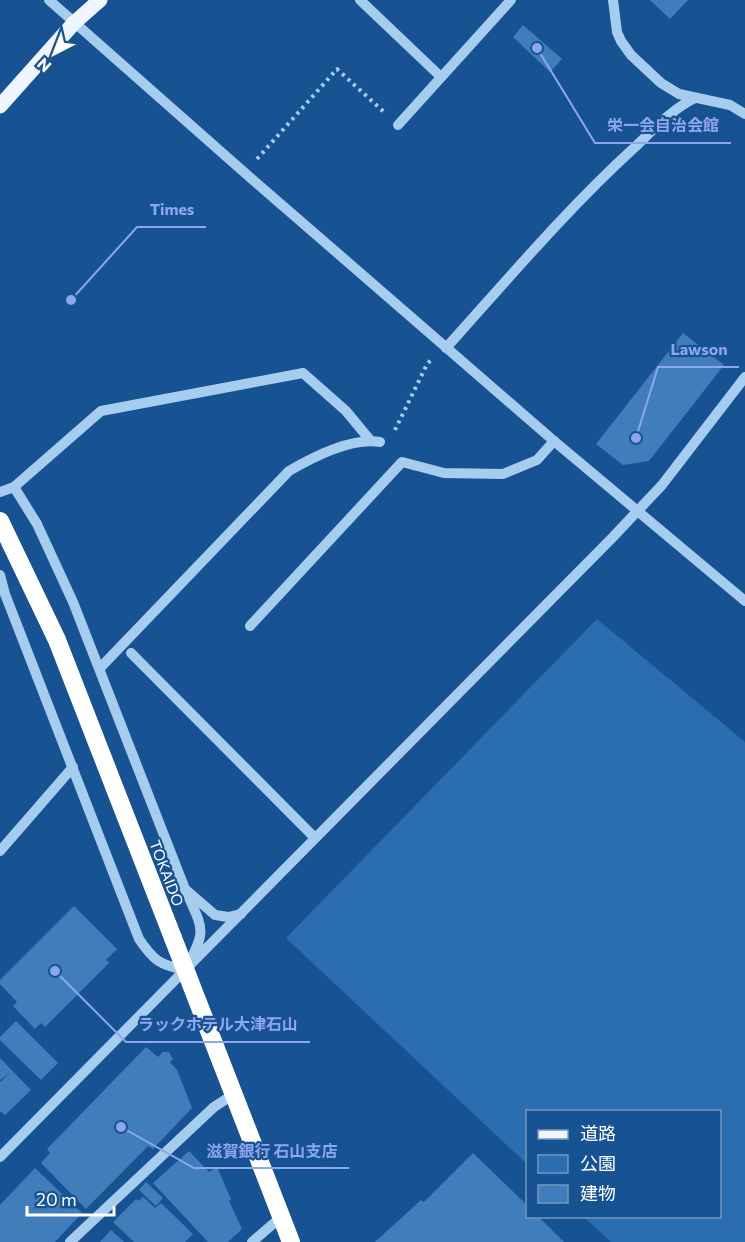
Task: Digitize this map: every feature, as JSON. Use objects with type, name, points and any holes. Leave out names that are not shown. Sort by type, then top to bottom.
[{"type":"highway","name":"TOKAIDO","points":[[0,521],[57,640],[291,1242]]},
{"type":"main road","points":[[2,98],[74,23],[100,0]]},
{"type":"street","points":[[49,0],[446,348],[745,601]]},
{"type":"street","points":[[360,0],[441,77]]},
{"type":"street","points":[[398,125],[511,0]]},
{"type":"street","points":[[613,0],[617,32],[621,41],[631,55],[661,84],[679,94],[730,105],[745,114]]},
{"type":"street","points":[[446,348],[592,186],[649,133],[686,102],[695,98]]},
{"type":"street","points":[[0,492],[14,487],[102,411],[303,373],[346,411],[375,441]]},
{"type":"street","points":[[0,1157],[242,914],[662,485],[745,377]]},
{"type":"street","points":[[100,668],[289,471],[317,454],[375,441]]},
{"type":"street","points":[[250,626],[402,462],[444,473],[503,474],[537,460],[554,441]]},
{"type":"street","points":[[14,487],[37,524],[55,560],[202,928],[199,945],[185,970]]},
{"type":"street","points":[[0,575],[5,594],[139,939],[150,954],[165,966],[185,970]]},
{"type":"street","points":[[131,653],[315,838]]},
{"type":"street","points":[[0,851],[73,767]]},
{"type":"street","points":[[185,889],[215,915],[228,917],[242,914]]},
{"type":"street","points":[[70,1242],[214,1107],[234,1094]]},
{"type":"street","points":[[252,1242],[281,1217]]},
{"type":"path","points":[[244,173],[337,69],[398,125]]},
{"type":"path","points":[[375,441],[390,440],[427,364],[446,348]]},
{"type":"green space","points":[[597,619],[745,742],[745,1242],[611,1242],[585,1218],[721,1218],[721,1110],[526,1110],[526,1163],[286,938]]},
{"type":"building","points":[[650,0],[688,0],[670,19]]},
{"type":"building","points":[[523,25],[562,59],[550,72],[513,37]]},
{"type":"building","points":[[683,333],[724,365],[649,461],[623,465],[596,444]]},
{"type":"building","points":[[74,906],[117,949],[106,960],[109,963],[45,1027],[41,1023],[35,1029],[13,1006],[17,1002],[0,984],[0,980]]},
{"type":"building","points":[[16,1021],[58,1063],[41,1080],[0,1040],[0,1037]]},
{"type":"building","points":[[146,1047],[158,1057],[163,1052],[169,1052],[173,1059],[170,1062],[177,1070],[192,1108],[153,1149],[148,1146],[86,1209],[41,1163],[50,1153],[47,1149]]},
{"type":"building","points":[[0,1058],[31,1090],[5,1115],[0,1111],[0,1082],[10,1073],[0,1080]]},
{"type":"building","points":[[189,1151],[209,1172],[217,1167],[231,1199],[229,1201],[242,1229],[228,1242],[208,1242],[153,1183]]},
{"type":"building","points":[[473,1153],[526,1204],[526,1218],[540,1218],[564,1242],[375,1242],[421,1200],[424,1202]]},
{"type":"building","points":[[35,1168],[82,1213],[55,1242],[0,1242],[0,1205]]},
{"type":"building","points":[[146,1182],[163,1198],[156,1206],[139,1190]]},
{"type":"building","points":[[143,1197],[155,1208],[161,1203],[193,1234],[185,1242],[134,1242],[113,1222],[136,1199],[139,1201]]},
{"type":"building","points":[[111,1230],[124,1242],[100,1242]]},
{"type":"place","name":"栄一会自治会館","points":[[537,48]]},
{"type":"place","name":"Times","points":[[71,300]]},
{"type":"place","name":"Lawson","points":[[636,438]]},
{"type":"place","name":"ラックホテル大津石山","points":[[55,971]]},
{"type":"place","name":"滋賀銀行 石山支店","points":[[121,1127]]}]
